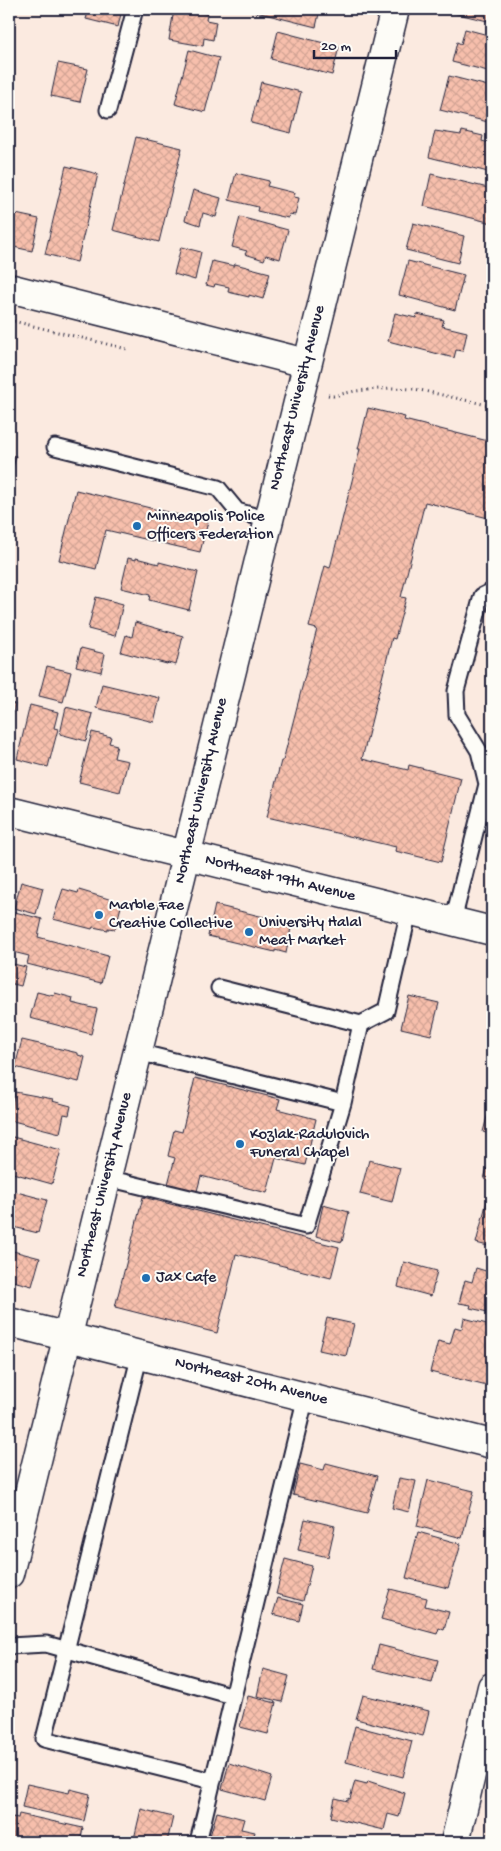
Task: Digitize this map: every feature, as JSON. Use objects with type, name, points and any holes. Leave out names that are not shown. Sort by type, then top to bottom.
[{"type":"main road","name":"Northeast University Avenue","points":[[9,1569],[395,9]]},
{"type":"main road","points":[[9,288],[306,363]]},
{"type":"main road","name":"Northeast 19th Avenue","points":[[9,811],[492,931]]},
{"type":"main road","name":"Northeast 20th Avenue","points":[[9,1322],[492,1444]]},
{"type":"main road","points":[[455,1842],[492,1687]]},
{"type":"lane","points":[[108,110],[135,9]]},
{"type":"lane","points":[[55,447],[218,488],[237,510],[268,520]]},
{"type":"lane","points":[[453,921],[487,784],[479,751],[457,715],[456,691],[482,596],[492,591]]},
{"type":"lane","points":[[219,988],[362,1024],[386,1011],[409,911]]},
{"type":"lane","points":[[107,1178],[306,1226],[343,1103],[362,1024]]},
{"type":"lane","points":[[138,1052],[343,1103]]},
{"type":"lane","points":[[140,1354],[44,1739],[212,1781]]},
{"type":"lane","points":[[198,1842],[306,1396]]},
{"type":"lane","points":[[9,1646],[46,1644],[233,1696]]},
{"type":"path","points":[[333,396],[355,391],[391,388],[415,389],[492,406]]},
{"type":"building","points":[[32,9],[53,9],[53,13]]},
{"type":"building","points":[[89,9],[122,9],[118,27],[86,19]]},
{"type":"building","points":[[174,9],[208,9],[206,20],[216,22],[213,40],[204,38],[203,46],[169,40]]},
{"type":"building","points":[[244,9],[320,9],[316,27]]},
{"type":"building","points":[[445,9],[492,9],[492,22],[445,11]]},
{"type":"building","points":[[465,29],[492,36],[492,72],[452,62],[457,42],[461,44]]},
{"type":"building","points":[[278,31],[339,47],[332,75],[271,59]]},
{"type":"building","points":[[189,50],[219,58],[205,112],[175,104]]},
{"type":"building","points":[[58,63],[88,69],[80,102],[51,96]]},
{"type":"building","points":[[449,76],[492,87],[492,123],[440,110]]},
{"type":"building","points":[[261,82],[301,92],[291,133],[251,123]]},
{"type":"building","points":[[435,131],[461,135],[462,131],[483,136],[482,141],[489,143],[492,134],[492,173],[429,157]]},
{"type":"building","points":[[136,137],[182,148],[159,242],[113,230]]},
{"type":"building","points":[[66,166],[98,174],[77,262],[45,254]]},
{"type":"building","points":[[236,173],[269,181],[267,186],[295,193],[294,197],[299,198],[295,215],[289,214],[288,218],[257,211],[258,207],[229,200]]},
{"type":"building","points":[[431,174],[492,189],[492,223],[424,206]]},
{"type":"building","points":[[193,190],[221,198],[216,217],[203,213],[200,225],[185,220]]},
{"type":"building","points":[[11,213],[39,219],[32,251],[9,246]]},
{"type":"building","points":[[240,217],[288,230],[280,259],[266,255],[264,260],[245,254],[247,251],[232,247]]},
{"type":"building","points":[[413,223],[464,236],[458,263],[406,250]]},
{"type":"building","points":[[181,247],[201,252],[195,280],[174,274]]},
{"type":"building","points":[[212,261],[234,266],[235,264],[270,273],[263,299],[228,292],[229,287],[215,284],[214,287],[206,285]]},
{"type":"building","points":[[408,261],[464,275],[455,310],[399,295]]},
{"type":"building","points":[[395,313],[416,318],[417,314],[444,320],[442,326],[467,332],[463,351],[456,350],[454,358],[388,341]]},
{"type":"building","points":[[368,408],[405,417],[404,420],[492,442],[492,519],[425,502],[401,597],[406,598],[395,639],[392,638],[362,759],[408,770],[409,765],[461,778],[441,862],[395,851],[396,847],[267,817],[317,629],[309,627],[325,566],[330,568],[360,449],[358,449]]},
{"type":"building","points":[[9,455],[16,456],[9,483]]},
{"type":"building","name":"Minneapolis Police Officers Federation","points":[[76,490],[208,522],[200,552],[106,530],[96,569],[59,560]]},
{"type":"building","points":[[128,558],[136,560],[136,558],[159,564],[159,562],[198,572],[189,610],[149,600],[150,595],[121,588]]},
{"type":"building","points":[[96,597],[123,604],[115,636],[88,629]]},
{"type":"building","points":[[135,622],[183,636],[176,665],[121,652],[126,635],[132,637]]},
{"type":"building","points":[[81,648],[105,654],[101,672],[76,666]]},
{"type":"building","points":[[47,666],[71,672],[63,702],[39,696]]},
{"type":"building","points":[[9,682],[14,683],[9,703]]},
{"type":"building","points":[[102,684],[160,698],[154,722],[96,708]]},
{"type":"building","points":[[9,703],[15,704],[9,730]]},
{"type":"building","points":[[30,705],[58,712],[54,728],[58,729],[48,767],[17,759]]},
{"type":"building","points":[[66,707],[93,714],[86,741],[60,734]]},
{"type":"building","points":[[92,732],[111,737],[109,743],[117,745],[114,758],[128,761],[120,792],[79,782]]},
{"type":"building","points":[[21,882],[43,888],[36,914],[14,908]]},
{"type":"building","points":[[63,889],[78,893],[79,890],[122,903],[115,929],[108,928],[108,930],[93,927],[92,929],[53,919]]},
{"type":"building","name":"University Halal Meat Market","points":[[215,905],[284,922],[283,926],[291,928],[286,953],[208,936]]},
{"type":"building","points":[[15,912],[42,919],[38,937],[108,956],[101,983],[27,964],[29,956],[9,951],[9,936]]},
{"type":"building","points":[[9,963],[26,967],[21,986],[9,983]]},
{"type":"building","points":[[492,987],[492,1016],[486,1014]]},
{"type":"building","points":[[37,992],[54,996],[55,993],[73,998],[72,1003],[97,1009],[91,1034],[30,1018]]},
{"type":"building","points":[[409,996],[439,1003],[431,1035],[401,1028]]},
{"type":"building","points":[[22,1040],[78,1053],[78,1055],[85,1057],[79,1082],[15,1067]]},
{"type":"building","name":"Kozlak-Radulovich Funeral Chapel","points":[[195,1078],[280,1099],[277,1109],[316,1119],[305,1165],[276,1158],[267,1193],[201,1176],[197,1191],[168,1184],[175,1158],[168,1156],[174,1130],[182,1132]]},
{"type":"building","points":[[15,1092],[53,1099],[52,1101],[71,1106],[69,1115],[64,1114],[60,1133],[9,1120]]},
{"type":"building","points":[[488,1113],[492,1114],[492,1135],[483,1132]]},
{"type":"building","points":[[9,1136],[61,1150],[52,1184],[9,1172]]},
{"type":"building","points":[[369,1160],[400,1168],[392,1202],[360,1194]]},
{"type":"building","points":[[487,1168],[492,1170],[492,1182],[484,1179]]},
{"type":"building","points":[[9,1190],[47,1200],[38,1233],[9,1226]]},
{"type":"building","points":[[143,1197],[339,1247],[331,1278],[236,1254],[217,1333],[115,1307]]},
{"type":"building","points":[[487,1201],[492,1203],[492,1247],[476,1243]]},
{"type":"building","points":[[323,1205],[349,1212],[342,1242],[316,1236]]},
{"type":"building","points":[[9,1250],[40,1258],[32,1286],[9,1280]]},
{"type":"building","points":[[404,1262],[437,1271],[431,1296],[398,1287]]},
{"type":"building","points":[[476,1268],[489,1272],[490,1270],[492,1271],[492,1313],[470,1308],[471,1305],[459,1303],[465,1280],[472,1282]]},
{"type":"building","points":[[327,1318],[354,1324],[346,1356],[319,1350]]},
{"type":"building","points":[[464,1318],[487,1324],[486,1327],[492,1329],[492,1367],[487,1386],[430,1372],[438,1341],[450,1344],[455,1327],[462,1329]]},
{"type":"building","points":[[326,1463],[377,1476],[367,1513],[293,1495],[300,1464],[324,1470]]},
{"type":"building","points":[[399,1478],[416,1481],[409,1512],[392,1508]]},
{"type":"building","points":[[428,1480],[474,1491],[462,1538],[417,1526]]},
{"type":"building","points":[[305,1519],[335,1526],[328,1557],[298,1550]]},
{"type":"building","points":[[418,1532],[461,1544],[448,1588],[406,1578]]},
{"type":"building","points":[[285,1559],[312,1566],[303,1601],[276,1594]]},
{"type":"building","points":[[390,1589],[427,1598],[425,1606],[449,1612],[444,1630],[439,1628],[437,1634],[381,1619]]},
{"type":"building","points":[[278,1598],[303,1604],[299,1621],[273,1614]]},
{"type":"building","points":[[379,1645],[438,1660],[432,1683],[373,1669]]},
{"type":"building","points":[[263,1669],[289,1676],[282,1702],[257,1696]]},
{"type":"building","points":[[363,1695],[429,1711],[423,1736],[356,1719]]},
{"type":"building","points":[[248,1696],[276,1703],[268,1734],[240,1727]]},
{"type":"building","points":[[355,1726],[412,1741],[403,1777],[346,1762]]},
{"type":"building","points":[[229,1763],[272,1777],[265,1801],[222,1789]]},
{"type":"building","points":[[355,1781],[367,1784],[368,1781],[405,1793],[399,1817],[388,1814],[384,1830],[331,1817],[335,1798],[348,1801]]},
{"type":"building","points":[[27,1784],[69,1793],[70,1789],[90,1794],[84,1821],[22,1807]]},
{"type":"building","points":[[141,1809],[173,1817],[167,1842],[147,1842],[134,1839]]},
{"type":"building","points":[[217,1812],[244,1819],[241,1829],[255,1832],[252,1842],[219,1842],[209,1839]]},
{"type":"building","points":[[19,1814],[83,1828],[80,1842],[30,1842],[9,1838],[12,1817],[18,1818]]},
{"type":"building","points":[[332,1835],[364,1842],[331,1842]]},
{"type":"place","name":"Minneapolis Police Officers Federation","points":[[137,526]]},
{"type":"place","name":"Marble Fae Creative Collective","points":[[99,915]]},
{"type":"place","name":"University Halal Meat Market","points":[[249,932]]},
{"type":"place","name":"Kozlak-Radulovich Funeral Chapel","points":[[240,1144]]},
{"type":"place","name":"Jax Cafe","points":[[146,1278]]}]
